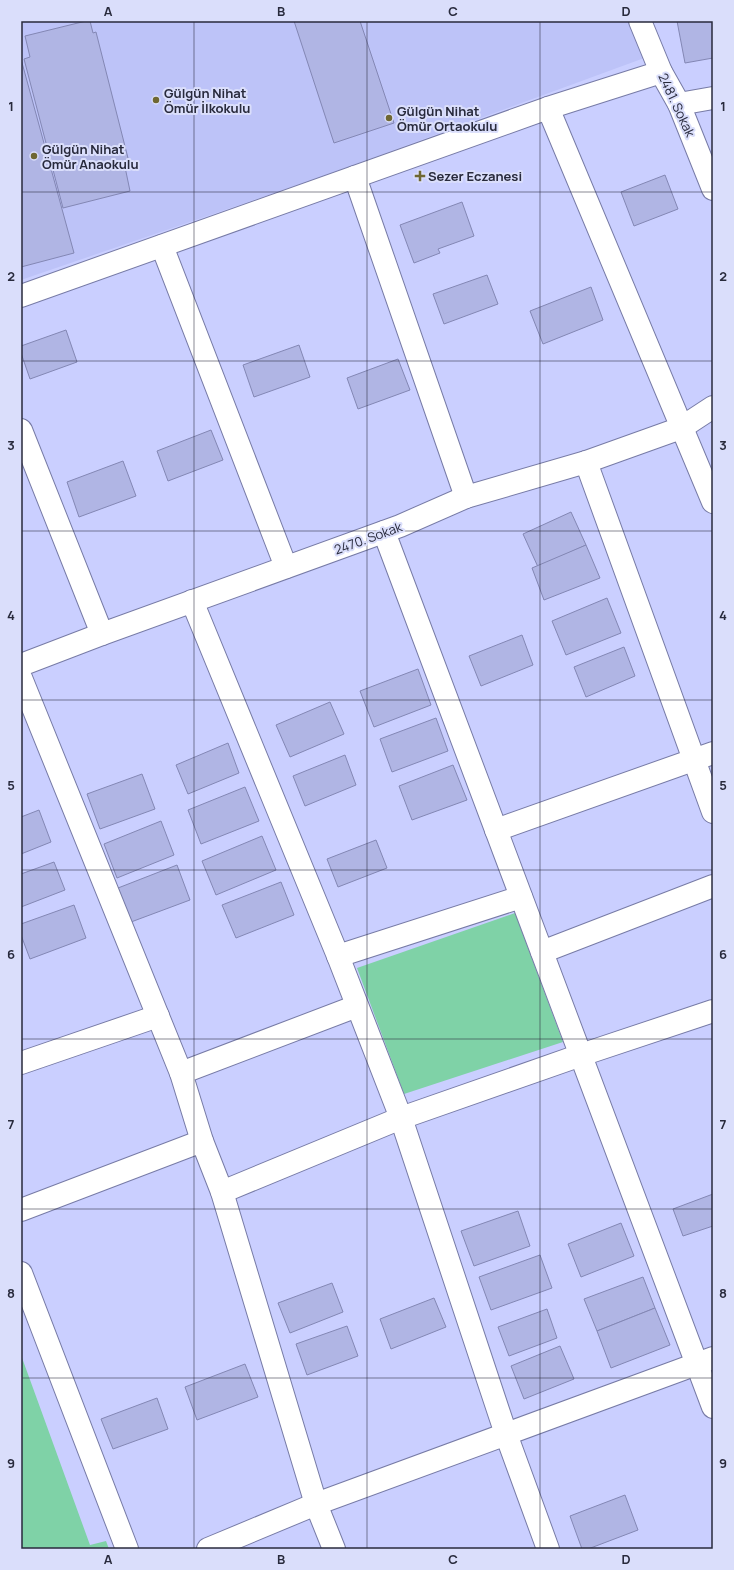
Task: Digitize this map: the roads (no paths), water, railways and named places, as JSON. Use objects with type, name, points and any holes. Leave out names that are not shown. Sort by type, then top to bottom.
[{"type":"street","name":"2481. Sokak","points":[[640,21],[661,72],[679,104],[713,189]]},
{"type":"street","points":[[21,296],[548,108],[661,72]]},
{"type":"street","points":[[679,104],[713,98]]},
{"type":"street","points":[[548,108],[713,502]]},
{"type":"street","points":[[355,177],[466,497]]},
{"type":"street","points":[[162,246],[286,567]]},
{"type":"street","name":"2470. Sokak","points":[[21,665],[102,634],[400,526],[466,497],[586,462],[681,428],[713,407]]},
{"type":"street","points":[[21,430],[102,634]]},
{"type":"street","points":[[586,462],[703,756],[713,812]]},
{"type":"street","points":[[384,532],[581,1055],[705,1361],[713,1407]]},
{"type":"street","points":[[192,601],[338,956],[401,1118],[506,1434],[548,1549]]},
{"type":"street","points":[[21,678],[181,1073],[202,1142],[222,1192],[316,1504],[334,1549]]},
{"type":"street","points":[[496,830],[703,756]]},
{"type":"street","points":[[542,952],[713,886]]},
{"type":"street","points":[[338,956],[521,897]]},
{"type":"street","points":[[181,1073],[357,1006]]},
{"type":"street","points":[[222,1192],[401,1118],[581,1055],[713,1011]]},
{"type":"street","points":[[21,1063],[158,1016]]},
{"type":"street","points":[[21,1210],[202,1142]]},
{"type":"street","points":[[21,1273],[127,1549]]},
{"type":"street","points":[[208,1549],[316,1504],[705,1361]]},
{"type":"place","name":"Gülgün Nihat Ömür İlkokulu","points":[[156,100]]},
{"type":"place","name":"Gülgün Nihat Ömür Ortaokulu","points":[[389,118]]},
{"type":"place","name":"Gülgün Nihat Ömür Anaokulu","points":[[34,156]]},
{"type":"place","name":"Sezer Eczanesi","points":[[420,176]]}]
